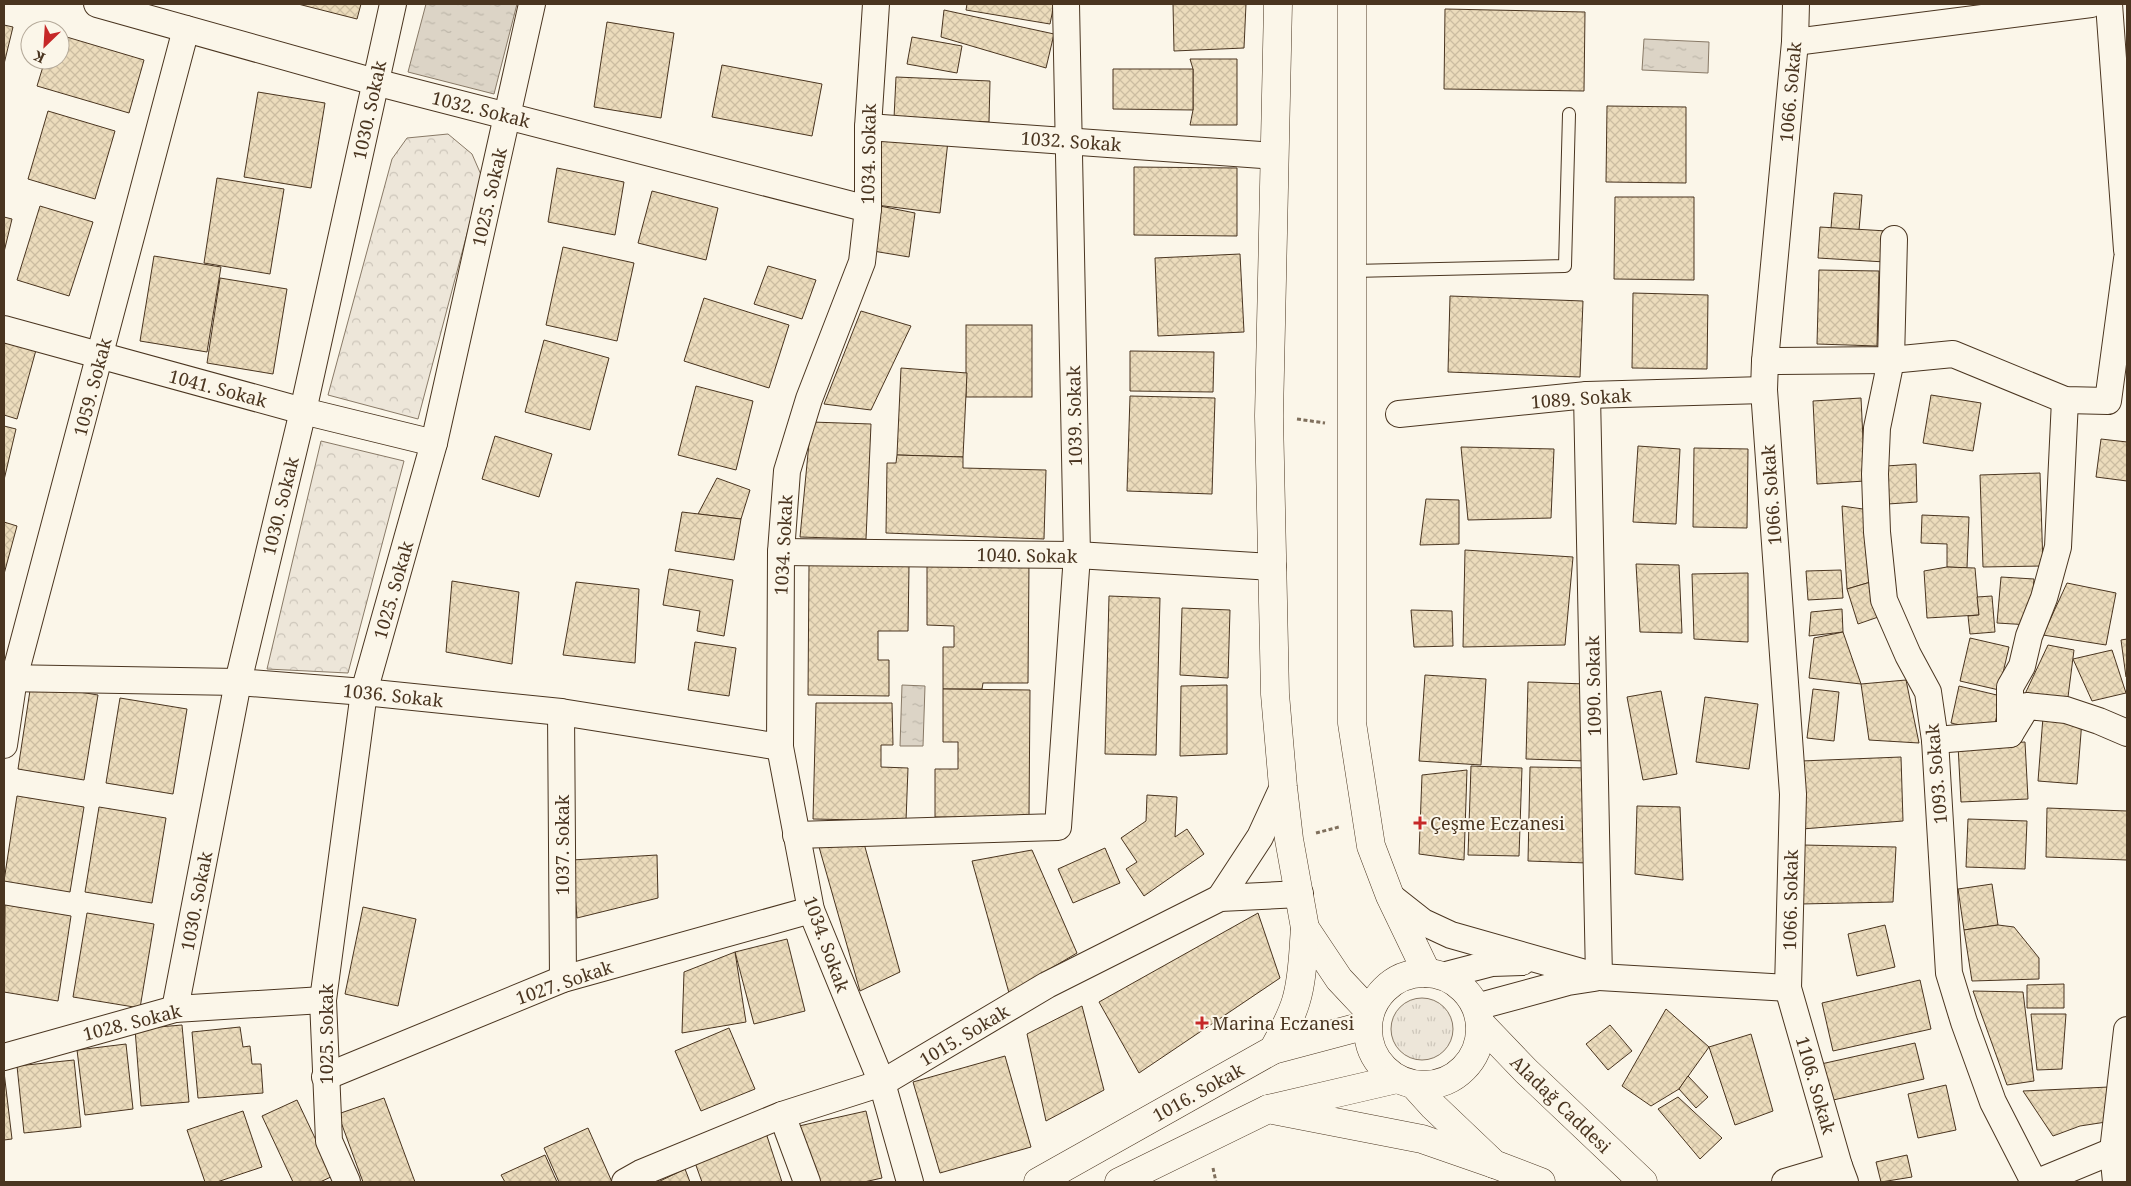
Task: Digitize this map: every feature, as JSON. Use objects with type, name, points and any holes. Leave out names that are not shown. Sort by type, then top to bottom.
[{"type":"main road","points":[[1273,1050],[1288,1022],[1296,1000],[1305,928],[1282,787],[1275,694],[1269,416],[1278,4]]},
{"type":"main road","points":[[1352,4],[1352,723],[1371,846],[1390,896],[1434,974]]},
{"type":"main road","points":[[1305,928],[1368,1019]]},
{"type":"main road","points":[[1119,1182],[1268,1109],[1406,1082],[1432,1085],[1448,1080],[1463,1070],[1473,1057],[1479,1040],[1478,1015],[1468,994],[1457,983],[1434,974],[1402,977],[1391,983],[1374,1001],[1368,1019],[1368,1037],[1373,1054],[1383,1068],[1406,1082],[1494,1164]]},
{"type":"main road","name":"Aladağ Caddesi","points":[[1478,1015],[1526,1071],[1643,1182]]},
{"type":"main road","name":"1016. Sokak","points":[[1038,1182],[1273,1050],[1368,1019]]},
{"type":"main road","points":[[1268,1109],[1422,1139],[1542,1182]]},
{"type":"street","name":"1032. Sokak","points":[[97,4],[375,82],[868,209]]},
{"type":"street","name":"1030. Sokak","points":[[175,1009],[238,682],[303,412],[393,4]]},
{"type":"street","name":"1025. Sokak","points":[[347,1182],[329,1141],[323,1000],[364,692],[434,443],[532,4]]},
{"type":"street","name":"1034. Sokak","points":[[876,4],[868,127],[868,209],[862,262],[809,398],[787,471],[781,552],[780,746],[811,910],[882,1083],[910,1182]]},
{"type":"street","name":"1039. Sokak","points":[[796,835],[1058,827],[1077,555],[1066,4]]},
{"type":"street","name":"1066. Sokak","points":[[1788,988],[1793,794],[1764,390],[1765,361],[1795,42],[1796,4]]},
{"type":"street","points":[[1795,42],[2089,4]]},
{"type":"street","points":[[2109,4],[2127,250]]},
{"type":"street","name":"1059. Sokak","points":[[4,745],[9,678],[100,356],[186,29]]},
{"type":"street","name":"1032. Sokak","points":[[868,127],[1275,156]]},
{"type":"street","name":"1093. Sokak","points":[[1894,239],[1891,360],[1877,428],[1875,474],[1877,532],[1884,600],[1908,655],[1928,692],[1935,740],[1949,973],[1964,1022],[1993,1102],[2034,1182]]},
{"type":"street","points":[[1765,361],[1891,360],[1953,354],[2065,400],[2108,401],[2127,259]]},
{"type":"street","name":"1041. Sokak","points":[[4,329],[303,412],[434,443]]},
{"type":"street","name":"1089. Sokak","points":[[1399,414],[1587,395],[1764,390]]},
{"type":"street","name":"1090. Sokak","points":[[1587,395],[1599,977]]},
{"type":"street","points":[[2010,734],[2010,687],[2022,666],[2029,636],[2044,598],[2058,547],[2065,400]]},
{"type":"street","name":"1040. Sokak","points":[[781,552],[1077,555],[1273,567]]},
{"type":"street","name":"1036. Sokak","points":[[9,678],[238,682],[364,692],[561,712],[780,746]]},
{"type":"street","points":[[2010,734],[2027,706],[2066,710],[2127,733]]},
{"type":"street","name":"1037. Sokak","points":[[561,712],[563,979]]},
{"type":"street","points":[[1935,740],[2010,734]]},
{"type":"street","points":[[1220,898],[1260,837],[1282,787]]},
{"type":"street","name":"1015. Sokak","points":[[625,1182],[641,1173],[782,1115],[882,1083],[1047,985],[1220,898],[1300,894]]},
{"type":"street","points":[[1390,896],[1423,922],[1451,935],[1537,961],[1599,977],[1788,988]]},
{"type":"street","name":"1027. Sokak","points":[[325,1077],[563,979],[811,910]]},
{"type":"street","points":[[1434,974],[1492,963],[1537,961]]},
{"type":"street","points":[[1478,1015],[1568,982],[1599,977]]},
{"type":"street","name":"1106. Sokak","points":[[1788,988],[1842,1174]]},
{"type":"street","name":"1028. Sokak","points":[[4,1057],[175,1009],[323,1000]]},
{"type":"street","points":[[2116,1182],[2114,1151],[2125,1072],[2127,1030]]},
{"type":"street","points":[[782,1115],[807,1182]]},
{"type":"street","points":[[2038,1182],[2114,1151]]},
{"type":"street","points":[[1785,1182],[1842,1174]]},
{"type":"lane","points":[[1353,271],[1566,266],[1569,114]]},
{"type":"path","points":[[1269,416],[1353,426]]},
{"type":"path","points":[[1289,839],[1367,820]]},
{"type":"green space","points":[[448,134],[472,154],[482,177],[418,419],[328,395],[392,159],[407,138]]},
{"type":"green space","points":[[321,441],[404,461],[348,673],[267,669]]},
{"type":"green space","points":[[1416,998],[1428,998],[1444,1007],[1451,1017],[1453,1029],[1451,1041],[1444,1051],[1428,1060],[1416,1060],[1405,1055],[1396,1046],[1391,1035],[1391,1023],[1396,1012],[1405,1003]]},
{"type":"water","points":[[426,4],[517,4],[494,94],[408,72]]},
{"type":"water","points":[[1644,39],[1709,42],[1708,73],[1642,70]]},
{"type":"water","points":[[902,685],[925,686],[923,746],[900,746]]},
{"type":"building","points":[[298,4],[361,4],[357,19]]},
{"type":"building","points":[[967,4],[1054,4],[1050,24],[966,10]]},
{"type":"building","points":[[1173,4],[1246,4],[1244,48],[1174,51]]},
{"type":"building","points":[[1445,9],[1585,12],[1584,91],[1444,89]]},
{"type":"building","points":[[944,10],[1054,34],[1046,68],[941,37]]},
{"type":"building","points":[[607,22],[674,33],[661,118],[594,107]]},
{"type":"building","points":[[4,25],[13,27],[4,64]]},
{"type":"building","points":[[912,37],[962,46],[957,73],[907,64]]},
{"type":"building","points":[[70,38],[144,60],[129,113],[37,86],[42,70],[70,70]]},
{"type":"building","points":[[1190,59],[1237,59],[1237,125],[1190,125],[1193,110],[1193,69]]},
{"type":"building","points":[[722,65],[822,84],[812,136],[712,117]]},
{"type":"building","points":[[1113,69],[1193,69],[1193,110],[1113,109]]},
{"type":"building","points":[[896,77],[990,81],[989,122],[894,118]]},
{"type":"building","points":[[258,92],[325,103],[311,188],[244,177]]},
{"type":"building","points":[[1607,106],[1686,107],[1686,183],[1606,182]]},
{"type":"building","points":[[48,111],[115,131],[95,199],[28,179]]},
{"type":"building","points":[[878,139],[948,141],[940,213],[876,205]]},
{"type":"building","points":[[1134,167],[1237,168],[1237,236],[1134,235]]},
{"type":"building","points":[[557,168],[624,182],[615,235],[548,222]]},
{"type":"building","points":[[217,178],[284,189],[270,274],[204,263]]},
{"type":"building","points":[[652,191],[718,208],[706,260],[638,243]]},
{"type":"building","points":[[1834,193],[1862,195],[1859,230],[1831,228]]},
{"type":"building","points":[[1615,197],[1694,197],[1694,280],[1614,279]]},
{"type":"building","points":[[40,206],[93,222],[69,296],[17,280]]},
{"type":"building","points":[[880,206],[915,213],[909,257],[873,251]]},
{"type":"building","points":[[4,217],[12,219],[4,252]]},
{"type":"building","points":[[1820,227],[1887,231],[1885,262],[1818,258]]},
{"type":"building","points":[[563,247],[634,263],[617,341],[546,325]]},
{"type":"building","points":[[1240,254],[1244,332],[1158,336],[1155,258]]},
{"type":"building","points":[[154,256],[221,267],[207,352],[140,341]]},
{"type":"building","points":[[768,266],[816,280],[802,319],[754,304]]},
{"type":"building","points":[[1819,270],[1879,271],[1877,346],[1817,344]]},
{"type":"building","points":[[220,278],[287,289],[273,374],[207,363]]},
{"type":"building","points":[[1633,293],[1708,295],[1707,369],[1632,368]]},
{"type":"building","points":[[1450,296],[1583,301],[1580,377],[1448,372]]},
{"type":"building","points":[[704,298],[789,325],[769,388],[684,361]]},
{"type":"building","points":[[861,311],[911,326],[871,410],[824,404]]},
{"type":"building","points":[[966,325],[1032,325],[1032,397],[966,397]]},
{"type":"building","points":[[544,340],[609,358],[590,430],[525,412]]},
{"type":"building","points":[[4,341],[36,350],[17,419],[4,415]]},
{"type":"building","points":[[1130,351],[1214,352],[1213,392],[1130,391]]},
{"type":"building","points":[[901,368],[967,373],[963,457],[897,455]]},
{"type":"building","points":[[696,386],[753,401],[736,470],[678,455]]},
{"type":"building","points":[[1931,395],[1981,403],[1973,451],[1923,443]]},
{"type":"building","points":[[1130,396],[1215,398],[1212,494],[1127,491]]},
{"type":"building","points":[[1861,398],[1865,481],[1817,484],[1813,401]]},
{"type":"building","points":[[811,422],[871,424],[866,539],[800,537]]},
{"type":"building","points":[[4,426],[16,429],[4,480]]},
{"type":"building","points":[[495,436],[552,454],[539,497],[482,479]]},
{"type":"building","points":[[2101,439],[2127,442],[2127,481],[2096,477]]},
{"type":"building","points":[[1638,446],[1680,449],[1676,524],[1633,522]]},
{"type":"building","points":[[1461,447],[1554,449],[1551,518],[1468,520]]},
{"type":"building","points":[[1694,448],[1748,449],[1747,528],[1693,527]]},
{"type":"building","points":[[897,455],[963,457],[963,468],[1046,470],[1044,539],[886,533],[887,463],[896,463]]},
{"type":"building","points":[[1916,464],[1917,502],[1888,504],[1886,466]]},
{"type":"building","points":[[2040,473],[2043,566],[1983,567],[1980,475]]},
{"type":"building","points":[[717,478],[750,490],[741,519],[698,514]]},
{"type":"building","points":[[1426,499],[1459,500],[1459,544],[1420,545]]},
{"type":"building","points":[[1842,506],[1870,510],[1874,581],[1847,589]]},
{"type":"building","points":[[682,512],[741,519],[734,560],[675,551]]},
{"type":"building","points":[[1922,515],[1969,517],[1967,568],[1947,567],[1947,544],[1921,543]]},
{"type":"building","points":[[4,522],[17,526],[4,574]]},
{"type":"building","points":[[1465,550],[1573,557],[1565,645],[1463,647]]},
{"type":"building","points":[[927,562],[1029,562],[1028,683],[983,683],[982,689],[943,689],[943,647],[954,647],[954,626],[927,625]]},
{"type":"building","points":[[1636,564],[1679,565],[1682,633],[1640,632]]},
{"type":"building","points":[[809,565],[909,566],[908,631],[878,631],[878,660],[889,660],[889,696],[808,695]]},
{"type":"building","points":[[1947,567],[1975,568],[1979,615],[1927,618],[1924,571]]},
{"type":"building","points":[[669,569],[733,580],[724,636],[697,631],[700,611],[663,605]]},
{"type":"building","points":[[1841,570],[1843,598],[1808,600],[1806,571]]},
{"type":"building","points":[[1748,573],[1748,642],[1694,639],[1692,574]]},
{"type":"building","points":[[2001,577],[2034,579],[2030,625],[1997,623]]},
{"type":"building","points":[[452,581],[519,592],[512,664],[446,652]]},
{"type":"building","points":[[1874,581],[1884,615],[1858,624],[1847,589]]},
{"type":"building","points":[[576,582],[639,589],[635,663],[563,655]]},
{"type":"building","points":[[2067,583],[2116,593],[2106,645],[2043,635]]},
{"type":"building","points":[[1109,596],[1160,598],[1156,755],[1105,754]]},
{"type":"building","points":[[1992,596],[1995,632],[1970,634],[1968,616],[1979,615],[1977,597]]},
{"type":"building","points":[[1182,608],[1230,610],[1228,678],[1180,675]]},
{"type":"building","points":[[1842,609],[1843,632],[1809,636],[1811,612]]},
{"type":"building","points":[[1411,610],[1452,611],[1453,646],[1414,647]]},
{"type":"building","points":[[1843,632],[1861,684],[1809,678],[1814,638]]},
{"type":"building","points":[[1970,638],[2009,647],[1999,690],[1960,681]]},
{"type":"building","points":[[2127,639],[2127,677],[2126,677],[2121,640]]},
{"type":"building","points":[[695,642],[736,648],[729,696],[688,690]]},
{"type":"building","points":[[2048,645],[2074,650],[2068,697],[2025,694]]},
{"type":"building","points":[[2112,650],[2126,693],[2092,701],[2073,659]]},
{"type":"building","points":[[1425,675],[1486,679],[1481,765],[1419,761]]},
{"type":"building","points":[[1906,680],[1919,743],[1869,740],[1861,684]]},
{"type":"building","points":[[1528,682],[1586,684],[1585,761],[1526,759]]},
{"type":"building","points":[[31,684],[98,695],[84,780],[18,769]]},
{"type":"building","points":[[1227,685],[1227,754],[1180,756],[1181,686]]},
{"type":"building","points":[[1959,686],[2001,696],[1993,733],[1951,723]]},
{"type":"building","points":[[943,689],[1030,690],[1029,818],[935,817],[935,769],[958,769],[958,742],[943,742]]},
{"type":"building","points":[[1813,689],[1839,692],[1834,741],[1807,738]]},
{"type":"building","points":[[1661,691],[1677,774],[1643,780],[1627,697]]},
{"type":"building","points":[[1705,697],[1758,704],[1749,769],[1696,762]]},
{"type":"building","points":[[120,698],[187,709],[173,794],[106,783]]},
{"type":"building","points":[[816,703],[892,703],[893,745],[881,745],[881,767],[908,768],[906,821],[813,819]]},
{"type":"building","points":[[2043,717],[2082,720],[2077,784],[2038,781]]},
{"type":"building","points":[[2025,742],[2028,799],[1961,802],[1958,745]]},
{"type":"building","points":[[1901,757],[1903,821],[1802,829],[1801,761]]},
{"type":"building","points":[[1471,766],[1522,768],[1519,856],[1468,855]]},
{"type":"building","points":[[1530,767],[1591,768],[1588,863],[1528,861]]},
{"type":"building","points":[[1467,770],[1464,860],[1419,854],[1422,775]]},
{"type":"building","points":[[1147,795],[1177,797],[1175,837],[1187,829],[1204,854],[1144,896],[1126,869],[1137,862],[1121,838],[1146,821]]},
{"type":"building","points":[[17,796],[84,807],[70,892],[4,881]]},
{"type":"building","points":[[1637,806],[1680,807],[1683,880],[1635,874]]},
{"type":"building","points":[[99,807],[166,818],[152,903],[85,892]]},
{"type":"building","points":[[2047,808],[2127,811],[2127,860],[2046,857]]},
{"type":"building","points":[[1968,819],[2027,821],[2025,869],[1966,867]]},
{"type":"building","points":[[863,840],[900,972],[860,991],[819,847]]},
{"type":"building","points":[[1803,845],[1896,847],[1893,902],[1801,904]]},
{"type":"building","points":[[1105,848],[1120,883],[1073,903],[1058,869]]},
{"type":"building","points":[[1032,850],[1077,953],[1009,993],[972,861]]},
{"type":"building","points":[[657,855],[658,898],[577,918],[572,860]]},
{"type":"building","points":[[1992,884],[1998,925],[1964,930],[1958,889]]},
{"type":"building","points":[[5,905],[71,916],[58,1001],[4,992]]},
{"type":"building","points":[[363,907],[416,919],[398,1006],[345,994]]},
{"type":"building","points":[[87,913],[154,924],[140,1008],[73,997]]},
{"type":"building","points":[[1258,913],[1280,978],[1139,1073],[1099,1002]]},
{"type":"building","points":[[1885,925],[1895,967],[1857,976],[1848,934]]},
{"type":"building","points":[[1998,925],[2014,927],[2039,958],[2039,979],[1972,981],[1964,930]]},
{"type":"building","points":[[787,939],[805,1011],[754,1024],[735,952]]},
{"type":"building","points":[[735,952],[746,1022],[682,1033],[684,972]]},
{"type":"building","points":[[1920,980],[1931,1029],[1833,1051],[1822,1003]]},
{"type":"building","points":[[2064,984],[2064,1008],[2027,1008],[2027,985]]},
{"type":"building","points":[[1973,991],[2023,992],[2034,1081],[2007,1085]]},
{"type":"building","points":[[1082,1006],[1104,1090],[1046,1121],[1027,1034]]},
{"type":"building","points":[[1666,1009],[1709,1047],[1679,1089],[1651,1106],[1622,1086]]},
{"type":"building","points":[[2031,1014],[2066,1014],[2062,1069],[2037,1070]]},
{"type":"building","points":[[182,1025],[189,1102],[141,1106],[135,1029]]},
{"type":"building","points":[[1610,1025],[1632,1051],[1608,1070],[1586,1044]]},
{"type":"building","points":[[240,1027],[243,1047],[250,1046],[252,1064],[261,1064],[263,1093],[198,1098],[192,1032]]},
{"type":"building","points":[[729,1028],[755,1089],[701,1111],[675,1051]]},
{"type":"building","points":[[1751,1034],[1773,1111],[1735,1125],[1709,1047]]},
{"type":"building","points":[[1915,1043],[1924,1079],[1829,1101],[1821,1064]]},
{"type":"building","points":[[126,1044],[133,1109],[85,1115],[77,1050]]},
{"type":"building","points":[[1005,1056],[1031,1147],[940,1173],[913,1082]]},
{"type":"building","points":[[74,1060],[81,1127],[24,1133],[17,1066]]},
{"type":"building","points":[[4,1072],[12,1139],[4,1140]]},
{"type":"building","points":[[1688,1076],[1708,1097],[1696,1108],[1679,1089]]},
{"type":"building","points":[[1946,1085],[1956,1130],[1918,1138],[1908,1094]]},
{"type":"building","points":[[2109,1087],[2106,1122],[2080,1126],[2053,1136],[2023,1091]]},
{"type":"building","points":[[1678,1097],[1722,1138],[1700,1159],[1658,1109]]},
{"type":"building","points":[[384,1098],[415,1182],[363,1182],[338,1114]]},
{"type":"building","points":[[297,1100],[333,1176],[320,1182],[293,1182],[262,1116]]},
{"type":"building","points":[[243,1111],[262,1167],[217,1182],[205,1182],[187,1130]]},
{"type":"building","points":[[866,1111],[882,1178],[864,1182],[812,1182],[799,1126]]},
{"type":"building","points":[[588,1128],[612,1182],[559,1182],[544,1148]]},
{"type":"building","points":[[766,1133],[782,1182],[702,1182],[694,1160]]},
{"type":"building","points":[[545,1155],[557,1182],[505,1182],[501,1175]]},
{"type":"building","points":[[1907,1155],[1912,1177],[1881,1182],[1876,1162]]},
{"type":"building","points":[[685,1169],[690,1182],[658,1182]]},
{"type":"place","name":"Çeşme Eczanesi","points":[[1420,823]]},
{"type":"place","name":"Marina Eczanesi","points":[[1202,1023]]}]
